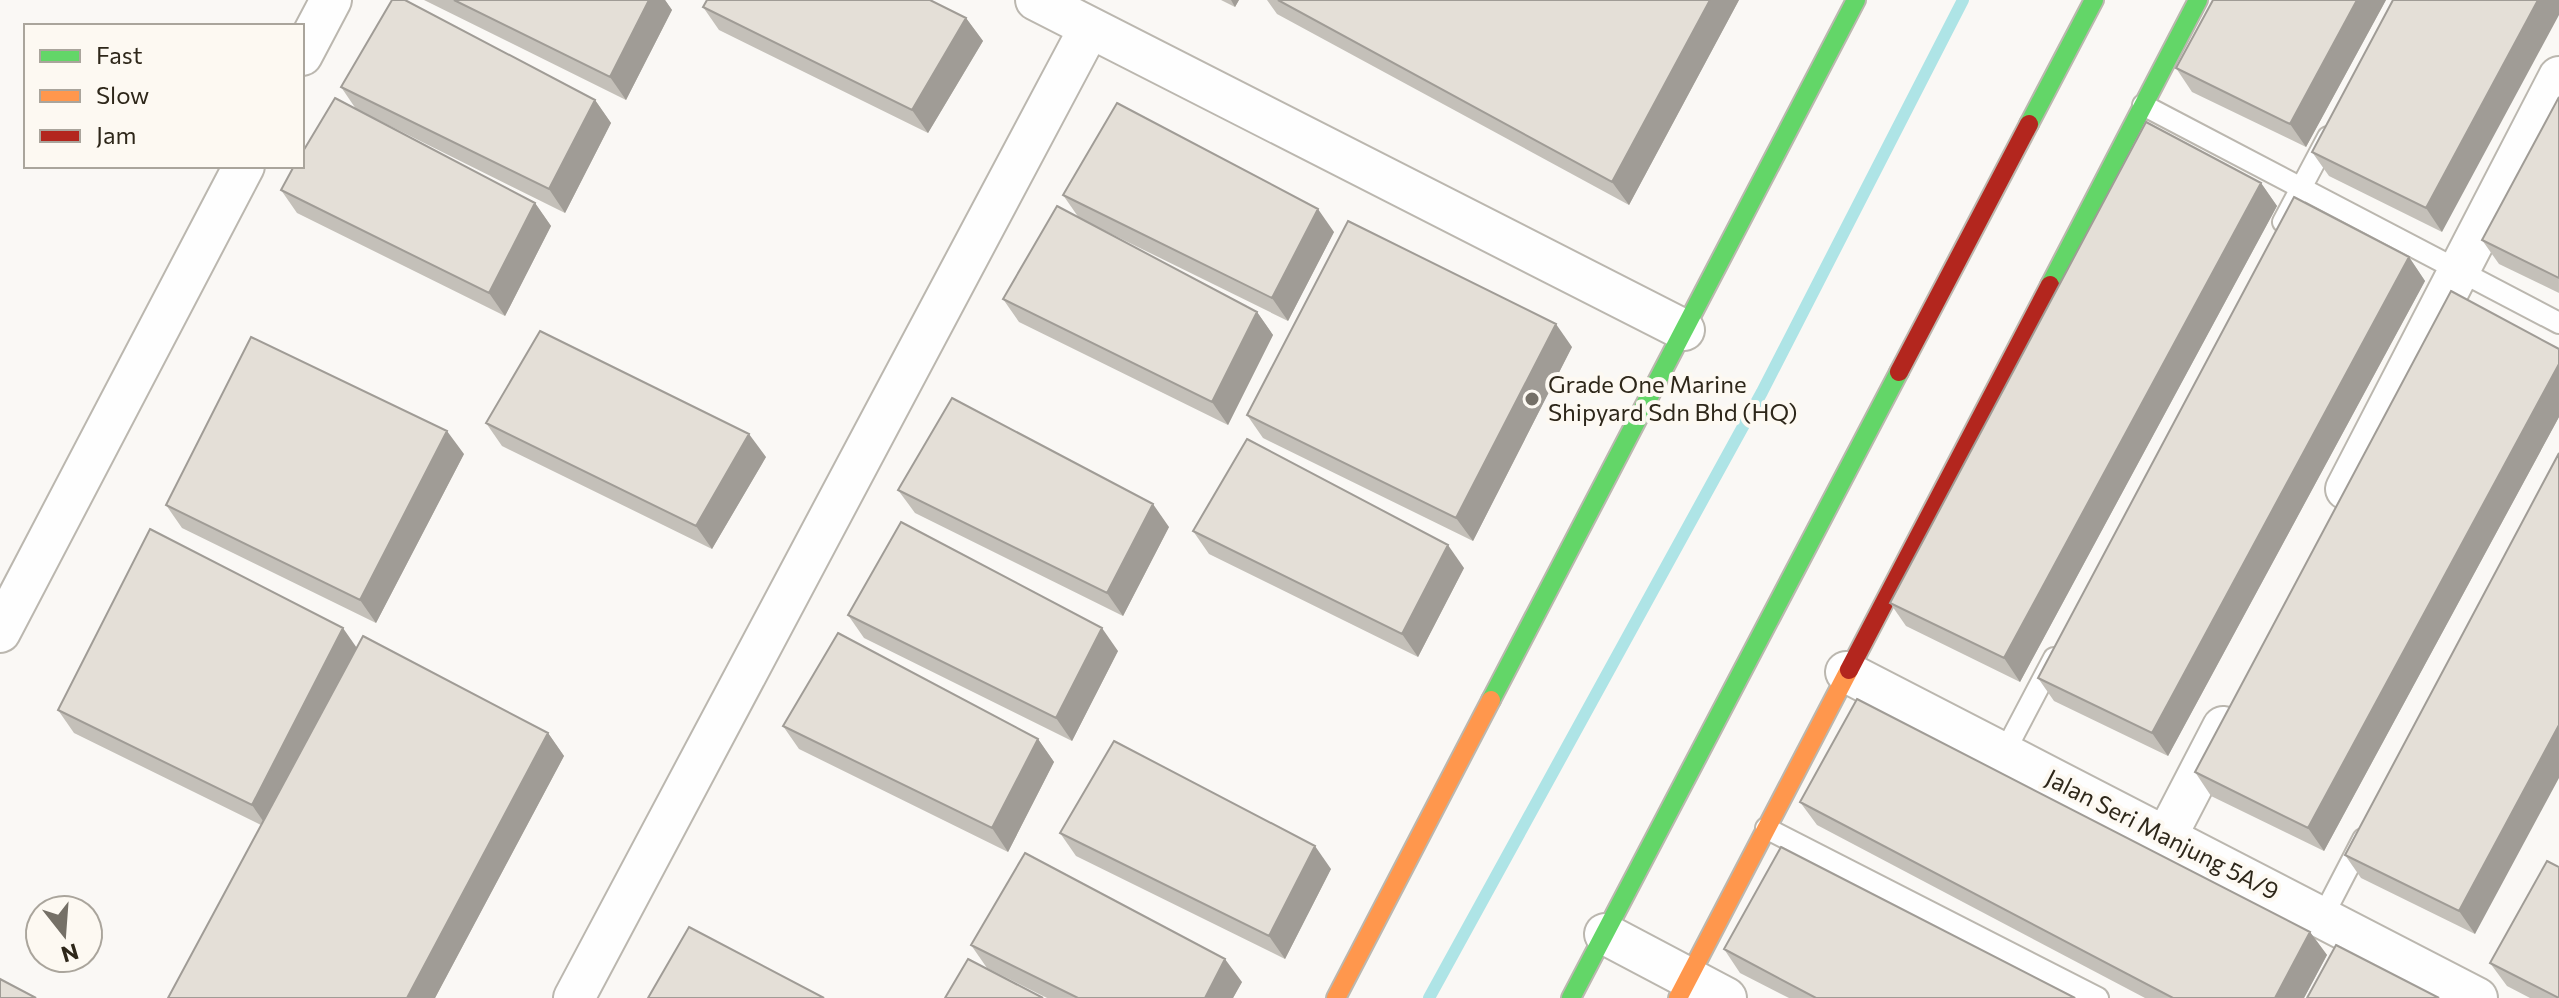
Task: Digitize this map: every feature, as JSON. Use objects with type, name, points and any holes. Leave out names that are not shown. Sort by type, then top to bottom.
[{"type":"street","points":[[304,51],[331,0]]},
{"type":"street","points":[[1036,0],[1684,330]]},
{"type":"street","points":[[1336,998],[1856,0]]},
{"type":"street","points":[[1571,998],[2094,0]]},
{"type":"street","points":[[1683,988],[2198,0]]},
{"type":"street","points":[[574,998],[1089,29]]},
{"type":"street","points":[[2327,525],[2559,77]]},
{"type":"street","points":[[0,632],[243,168]]},
{"type":"street","name":"Jalan Seri Manjung 5A/9","points":[[1846,672],[2322,918],[2493,994]]},
{"type":"street","points":[[2166,837],[2240,695]]},
{"type":"street","points":[[1605,934],[1683,988],[1726,998]]},
{"type":"lane","points":[[2143,105],[2559,323]]},
{"type":"lane","points":[[2272,245],[2337,121]]},
{"type":"lane","points":[[2004,753],[2064,640]]},
{"type":"lane","points":[[2322,918],[2372,820]]},
{"type":"lane","points":[[1766,828],[2098,998]]},
{"type":"building","points":[[392,0],[405,0],[595,100],[549,189],[341,87]]},
{"type":"building","points":[[454,0],[649,0],[610,77]]},
{"type":"building","points":[[707,0],[930,0],[966,18],[912,110],[703,7]]},
{"type":"building","points":[[1278,0],[1710,0],[1612,182]]},
{"type":"building","points":[[2213,0],[2357,0],[2290,124],[2176,68]]},
{"type":"building","points":[[2393,0],[2538,0],[2426,208],[2312,152]]},
{"type":"building","points":[[2559,97],[2559,278],[2482,240]]},
{"type":"building","points":[[335,98],[535,203],[489,293],[281,190],[293,168],[304,168],[304,150]]},
{"type":"building","points":[[1117,103],[1318,209],[1272,298],[1063,195]]},
{"type":"building","points":[[2146,122],[2261,183],[2004,658],[1890,603]]},
{"type":"building","points":[[2294,197],[2409,257],[2152,733],[2038,678]]},
{"type":"building","points":[[1057,206],[1257,312],[1212,402],[1003,299]]},
{"type":"building","points":[[1348,221],[1556,324],[1456,518],[1247,415]]},
{"type":"building","points":[[2451,291],[2559,349],[2559,364],[2308,828],[2195,772]]},
{"type":"building","points":[[540,331],[749,434],[696,526],[486,423]]},
{"type":"building","points":[[251,337],[447,431],[360,600],[166,505]]},
{"type":"building","points":[[952,398],[1153,504],[1107,593],[898,490]]},
{"type":"building","points":[[1247,439],[1448,545],[1402,634],[1193,531]]},
{"type":"building","points":[[2559,453],[2559,725],[2459,911],[2345,855]]},
{"type":"building","points":[[901,522],[1102,628],[1056,718],[848,615]]},
{"type":"building","points":[[150,529],[343,628],[252,805],[58,710]]},
{"type":"building","points":[[838,633],[1038,739],[992,828],[783,726]]},
{"type":"building","points":[[363,636],[548,733],[407,998],[168,998]]},
{"type":"building","points":[[1857,699],[2310,932],[2275,998],[2173,998],[1800,802]]},
{"type":"building","points":[[1114,741],[1315,846],[1269,936],[1060,833]]},
{"type":"building","points":[[1781,847],[2075,998],[1816,998],[1724,949]]},
{"type":"building","points":[[1025,853],[1225,959],[1205,998],[1078,998],[971,945]]},
{"type":"building","points":[[2547,861],[2559,867],[2559,998],[2490,963]]},
{"type":"building","points":[[689,927],[824,998],[648,998]]},
{"type":"building","points":[[2336,945],[2439,998],[2307,998]]},
{"type":"building","points":[[968,959],[1043,998],[945,998]]},
{"type":"building","points":[[0,979],[36,998],[0,998]]},
{"type":"waterway","points":[[1429,998],[1762,392],[1963,0]]},
{"type":"traffic: fast","points":[[1491,700],[1856,0]]},
{"type":"traffic: fast","points":[[2029,124],[2094,0]]},
{"type":"traffic: fast","points":[[2050,285],[2198,0]]},
{"type":"traffic: fast","points":[[1571,998],[1899,372]]},
{"type":"traffic: slow","points":[[1678,998],[1849,670]]},
{"type":"traffic: slow","points":[[1336,998],[1491,700]]},
{"type":"traffic: jam","points":[[1899,372],[2029,124]]},
{"type":"traffic: jam","points":[[1849,670],[2050,285]]},
{"type":"place","name":"Grade One Marine Shipyard Sdn Bhd (HQ)","points":[[1532,399]]}]
